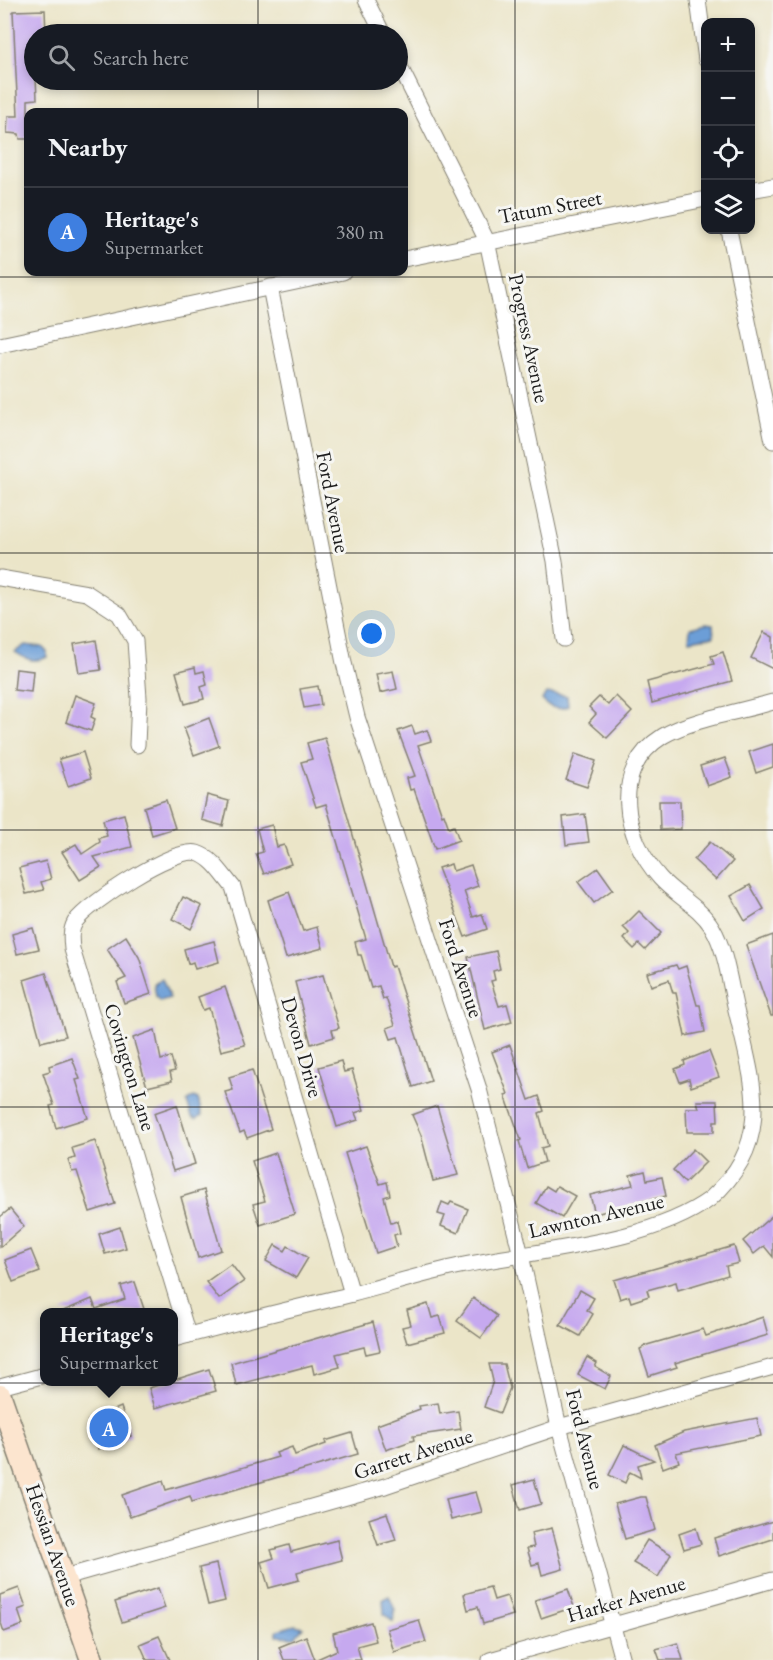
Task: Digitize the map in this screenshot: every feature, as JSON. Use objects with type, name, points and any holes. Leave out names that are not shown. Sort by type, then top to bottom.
[{"type":"main road","name":"Hessian Avenue","points":[[0,1396],[93,1660]]},
{"type":"street","points":[[366,0],[378,24]]},
{"type":"street","points":[[698,0],[701,26]]},
{"type":"street","name":"Progress Avenue","points":[[408,83],[487,241],[555,561],[564,639]]},
{"type":"street","points":[[755,189],[773,186]]},
{"type":"street","name":"Tatum Street","points":[[408,258],[701,200]]},
{"type":"street","points":[[730,234],[773,441]]},
{"type":"street","points":[[0,345],[324,276]]},
{"type":"street","name":"Ford Avenue","points":[[270,287],[341,651],[357,717],[478,1089],[521,1255],[559,1427],[622,1660]]},
{"type":"street","points":[[0,578],[87,593],[119,614],[135,641],[139,698],[137,745]]},
{"type":"street","name":"Lawnton Avenue","points":[[181,1337],[455,1267],[646,1229],[681,1217],[712,1198],[726,1185],[757,1140],[761,1122],[760,1104],[720,945],[713,928],[702,914],[660,878],[650,863],[632,831],[626,795],[629,777],[638,761],[664,736],[773,702]]},
{"type":"street","name":"Devon Drive","points":[[170,859],[195,852],[210,859],[232,887],[352,1294]]},
{"type":"street","name":"Covington Lane","points":[[170,859],[144,872],[85,911],[74,923],[71,933],[72,948],[173,1308]]},
{"type":"street","name":"Garrett Avenue","points":[[65,1577],[385,1486],[559,1427],[773,1367]]},
{"type":"street","points":[[0,1387],[40,1376]]},
{"type":"street","name":"Harker Avenue","points":[[490,1660],[773,1580]]},
{"type":"water","points":[[705,624],[713,625],[714,636],[689,640],[690,628]]},
{"type":"water","points":[[25,645],[42,647],[47,652],[47,657],[30,660],[15,652]]},
{"type":"water","points":[[546,693],[567,696],[568,706],[554,708],[548,705],[542,700]]},
{"type":"water","points":[[162,979],[170,998],[160,1001],[156,997],[154,984]]},
{"type":"water","points":[[194,1097],[198,1099],[202,1115],[196,1119],[192,1117],[187,1102]]},
{"type":"water","points":[[389,1596],[395,1610],[393,1622],[384,1614],[383,1599]]},
{"type":"water","points":[[295,1625],[303,1627],[295,1637],[277,1636],[277,1630]]},
{"type":"building","points":[[45,10],[46,24],[24,24],[24,90],[37,90],[37,99],[28,100],[28,108],[24,108],[24,139],[20,139],[19,134],[7,133],[8,116],[18,116],[13,11]]},
{"type":"building","points":[[764,632],[773,637],[773,669],[751,658]]},
{"type":"building","points":[[96,640],[101,670],[79,673],[74,644]]},
{"type":"building","points":[[723,652],[732,681],[652,703],[647,682],[714,664],[711,656]]},
{"type":"building","points":[[195,667],[196,673],[204,671],[207,685],[201,687],[204,699],[185,704],[176,672]]},
{"type":"building","points":[[16,669],[33,671],[31,692],[14,690]]},
{"type":"building","points":[[393,671],[397,689],[380,693],[376,674]]},
{"type":"building","points":[[318,686],[321,705],[304,708],[300,689]]},
{"type":"building","points":[[75,695],[96,703],[91,717],[95,719],[91,731],[66,722]]},
{"type":"building","points":[[616,696],[632,712],[607,738],[589,722],[596,714],[589,707],[599,697],[608,705]]},
{"type":"building","points":[[209,718],[219,746],[194,755],[184,728]]},
{"type":"building","points":[[412,726],[415,734],[427,730],[431,741],[418,745],[442,815],[444,814],[449,828],[454,826],[459,840],[435,849],[414,789],[410,790],[407,778],[415,776],[398,731]]},
{"type":"building","points":[[325,738],[391,967],[394,966],[431,1081],[413,1087],[398,1037],[391,1039],[387,1028],[395,1025],[386,998],[383,999],[379,986],[371,988],[361,955],[358,955],[355,942],[366,939],[326,804],[316,807],[301,762],[312,759],[307,743]]},
{"type":"building","points":[[773,744],[773,767],[756,773],[749,752]]},
{"type":"building","points":[[83,752],[91,778],[68,786],[59,759]]},
{"type":"building","points":[[575,754],[596,761],[587,787],[566,780]]},
{"type":"building","points":[[725,758],[732,777],[707,786],[700,766]]},
{"type":"building","points":[[207,795],[229,801],[223,826],[202,820]]},
{"type":"building","points":[[166,800],[175,828],[152,835],[144,807]]},
{"type":"building","points":[[659,801],[680,801],[681,829],[660,830]]},
{"type":"building","points":[[124,814],[132,847],[94,857],[101,867],[80,880],[62,852],[76,844],[82,854],[100,842],[99,838],[107,836],[103,820]]},
{"type":"building","points":[[585,814],[589,842],[566,845],[563,817]]},
{"type":"building","points":[[272,825],[277,847],[284,845],[291,864],[264,874],[256,854],[263,852],[257,829]]},
{"type":"building","points":[[710,842],[733,861],[716,880],[694,860]]},
{"type":"building","points":[[46,861],[51,879],[41,882],[44,890],[26,894],[19,868]]},
{"type":"building","points":[[451,864],[453,871],[471,865],[478,886],[464,891],[473,917],[482,914],[487,929],[465,937],[438,868]]},
{"type":"building","points":[[598,868],[613,889],[594,903],[578,882]]},
{"type":"building","points":[[750,885],[764,909],[745,921],[731,896]]},
{"type":"building","points":[[289,892],[303,931],[317,927],[323,948],[286,958],[268,900]]},
{"type":"building","points":[[183,897],[202,906],[191,929],[172,919]]},
{"type":"building","points":[[639,911],[661,933],[645,950],[639,944],[634,949],[624,939],[629,933],[623,927]]},
{"type":"building","points":[[33,928],[39,949],[17,954],[12,934]]},
{"type":"building","points":[[773,935],[773,1016],[771,1016],[746,945]]},
{"type":"building","points":[[126,936],[139,957],[151,994],[124,1003],[117,982],[126,978],[107,949]]},
{"type":"building","points":[[214,941],[219,962],[195,969],[193,962],[188,964],[184,949]]},
{"type":"building","points":[[496,951],[500,969],[493,971],[495,980],[491,981],[499,1006],[507,1004],[512,1022],[485,1030],[468,957]]},
{"type":"building","points":[[676,965],[678,969],[686,966],[697,1005],[700,1005],[705,1032],[685,1036],[676,993],[673,993],[669,980],[651,986],[647,973]]},
{"type":"building","points":[[46,973],[66,1036],[41,1042],[24,980]]},
{"type":"building","points":[[323,975],[339,1028],[332,1030],[334,1037],[311,1044],[295,982]]},
{"type":"building","points":[[225,987],[245,1045],[221,1051],[209,1008],[203,1010],[198,997]]},
{"type":"building","points":[[155,1030],[161,1060],[171,1057],[175,1071],[170,1072],[172,1081],[147,1087],[133,1038]]},
{"type":"building","points":[[510,1045],[529,1100],[539,1096],[544,1111],[539,1113],[548,1146],[541,1148],[545,1162],[527,1168],[519,1141],[521,1140],[505,1095],[508,1094],[492,1052]]},
{"type":"building","points":[[709,1051],[719,1077],[691,1087],[689,1079],[680,1082],[675,1069],[685,1065],[684,1061]]},
{"type":"building","points":[[72,1058],[80,1079],[76,1080],[88,1118],[56,1128],[50,1106],[54,1105],[43,1073],[50,1071],[49,1066]]},
{"type":"building","points":[[341,1061],[344,1072],[352,1070],[364,1110],[355,1113],[358,1120],[337,1127],[319,1067]]},
{"type":"building","points":[[252,1070],[271,1129],[247,1138],[244,1131],[240,1133],[225,1092],[233,1090],[229,1077]]},
{"type":"building","points":[[697,1101],[717,1101],[718,1121],[714,1121],[714,1132],[687,1132],[686,1108],[699,1108]]},
{"type":"building","points":[[177,1105],[195,1164],[173,1171],[154,1113]]},
{"type":"building","points":[[437,1106],[458,1175],[433,1181],[421,1135],[412,1115]]},
{"type":"building","points":[[95,1141],[115,1204],[90,1212],[77,1171],[72,1172],[68,1160],[75,1158],[72,1148]]},
{"type":"building","points":[[366,1146],[380,1184],[387,1182],[390,1195],[384,1197],[391,1223],[397,1221],[400,1233],[394,1235],[397,1246],[376,1253],[345,1153]]},
{"type":"building","points":[[693,1149],[706,1162],[685,1183],[673,1170]]},
{"type":"building","points":[[276,1153],[295,1214],[260,1225],[253,1204],[265,1201],[252,1161]]},
{"type":"building","points":[[645,1171],[647,1180],[662,1177],[666,1196],[595,1214],[590,1195],[633,1185],[630,1175]]},
{"type":"building","points":[[546,1186],[554,1191],[557,1186],[575,1196],[562,1218],[536,1203]]},
{"type":"building","points":[[204,1190],[221,1250],[198,1258],[181,1197]]},
{"type":"building","points":[[442,1202],[449,1205],[451,1202],[468,1209],[458,1233],[441,1226],[445,1216],[438,1214]]},
{"type":"building","points":[[10,1209],[24,1226],[0,1247],[0,1217]]},
{"type":"building","points":[[773,1215],[773,1257],[764,1246],[754,1254],[743,1241]]},
{"type":"building","points":[[120,1227],[126,1248],[105,1254],[99,1234]]},
{"type":"building","points":[[275,1245],[285,1251],[288,1246],[308,1258],[296,1278],[266,1261]]},
{"type":"building","points":[[734,1246],[739,1263],[726,1266],[728,1275],[678,1290],[676,1282],[647,1290],[649,1296],[631,1302],[629,1296],[620,1299],[614,1280]]},
{"type":"building","points":[[31,1250],[40,1272],[13,1282],[5,1260]]},
{"type":"building","points":[[231,1264],[244,1281],[219,1299],[206,1282]]},
{"type":"building","points":[[135,1282],[144,1308],[99,1308],[125,1299],[121,1286]]},
{"type":"building","points":[[580,1290],[594,1298],[587,1310],[593,1314],[580,1336],[560,1325]]},
{"type":"building","points":[[473,1298],[497,1316],[481,1338],[457,1321]]},
{"type":"building","points":[[92,1299],[96,1308],[71,1308]]},
{"type":"building","points":[[428,1304],[432,1318],[440,1316],[445,1333],[407,1343],[402,1327],[411,1325],[407,1310]]},
{"type":"building","points":[[763,1317],[768,1335],[675,1363],[677,1367],[649,1376],[640,1349],[647,1345],[703,1329],[706,1336]]},
{"type":"building","points":[[373,1322],[380,1351],[366,1354],[364,1347],[336,1354],[340,1367],[314,1374],[312,1365],[236,1385],[231,1363]]},
{"type":"building","points":[[587,1357],[597,1363],[595,1367],[611,1376],[605,1389],[578,1375]]},
{"type":"building","points":[[489,1364],[504,1364],[510,1388],[500,1413],[484,1407],[493,1381]]},
{"type":"building","points":[[209,1369],[216,1391],[155,1408],[149,1388],[178,1386],[178,1379]]},
{"type":"building","points":[[438,1403],[440,1414],[458,1411],[461,1429],[413,1436],[414,1440],[386,1450],[377,1425],[420,1409],[419,1406]]},
{"type":"building","points":[[121,1407],[131,1436],[98,1449],[88,1421]]},
{"type":"building","points":[[757,1418],[761,1436],[676,1453],[679,1462],[663,1468],[655,1445],[684,1432]]},
{"type":"building","points":[[352,1433],[358,1454],[192,1502],[190,1496],[130,1517],[122,1495],[163,1481],[166,1490],[278,1457],[276,1453],[292,1447],[295,1455],[326,1444],[325,1441]]},
{"type":"building","points":[[624,1445],[654,1460],[638,1465],[641,1478],[630,1472],[625,1483],[609,1475]]},
{"type":"building","points":[[534,1479],[541,1504],[520,1510],[513,1485]]},
{"type":"building","points":[[476,1492],[482,1512],[451,1520],[446,1499]]},
{"type":"building","points":[[646,1497],[655,1530],[625,1539],[615,1504]]},
{"type":"building","points":[[387,1513],[396,1540],[378,1545],[369,1519]]},
{"type":"building","points":[[773,1521],[773,1539],[719,1556],[714,1538]]},
{"type":"building","points":[[552,1528],[563,1569],[542,1575],[539,1563],[532,1565],[527,1548],[534,1547],[531,1533]]},
{"type":"building","points":[[696,1528],[701,1544],[684,1549],[679,1534]]},
{"type":"building","points":[[337,1540],[342,1560],[297,1572],[299,1580],[269,1588],[261,1562],[274,1558],[271,1550],[289,1545],[291,1552]]},
{"type":"building","points":[[647,1540],[671,1554],[658,1577],[633,1563]]},
{"type":"building","points":[[216,1564],[225,1601],[208,1605],[199,1568]]},
{"type":"building","points":[[490,1587],[494,1600],[507,1596],[513,1615],[483,1624],[478,1607],[468,1610],[464,1594]]},
{"type":"building","points":[[19,1588],[26,1607],[18,1610],[23,1625],[4,1632],[0,1620],[0,1595]]},
{"type":"building","points":[[158,1588],[165,1608],[122,1622],[115,1602]]},
{"type":"building","points":[[568,1589],[574,1607],[541,1618],[535,1600]]},
{"type":"building","points":[[419,1620],[426,1642],[394,1652],[387,1629]]},
{"type":"building","points":[[371,1622],[376,1641],[357,1646],[361,1660],[315,1660],[337,1650],[333,1633]]},
{"type":"building","points":[[159,1636],[170,1660],[147,1660],[140,1644]]},
{"type":"building","points":[[306,1636],[315,1660],[284,1660],[279,1647]]},
{"type":"building","points":[[678,1643],[683,1660],[660,1660],[656,1649]]},
{"type":"place","name":"Heritage's","points":[[109,1428]]}]
